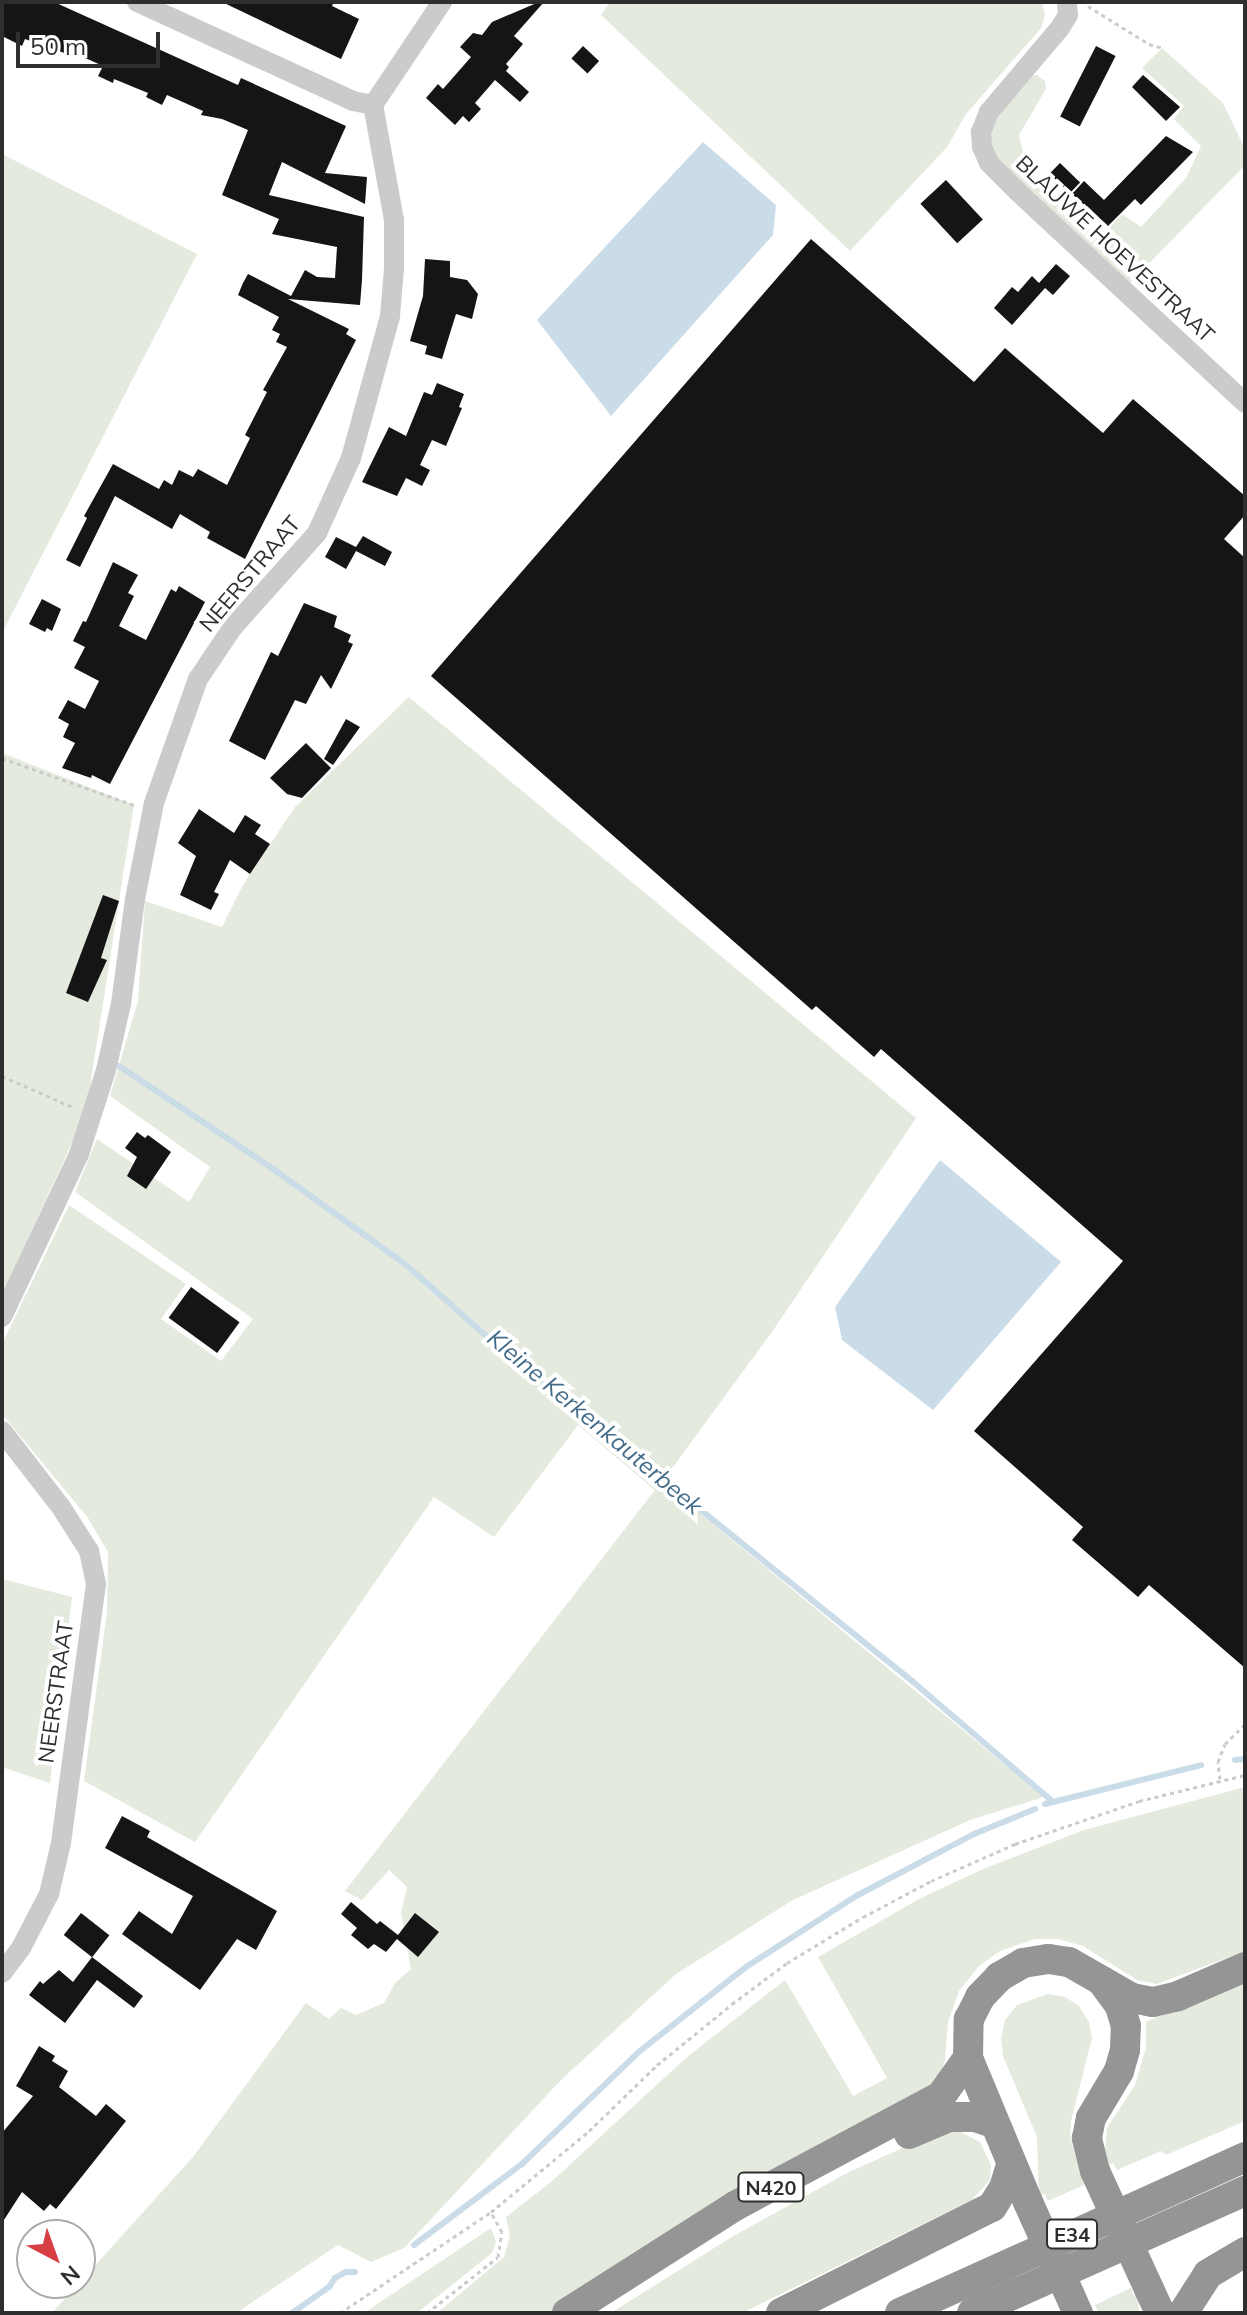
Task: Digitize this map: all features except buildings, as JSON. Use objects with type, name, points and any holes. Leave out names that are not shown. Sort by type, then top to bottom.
[{"type":"highway","points":[[1078,2313],[1011,2165],[968,2058],[969,2019],[980,1997],[999,1977],[1023,1963],[1049,1959],[1069,1962],[1132,1998],[1153,2002],[1178,1996],[1245,1967]]},
{"type":"highway","points":[[1101,1979],[1120,2006],[1126,2026],[1125,2050],[1119,2071],[1091,2118],[1087,2138],[1095,2171],[1154,2301]]},
{"type":"highway","name":"N420","points":[[567,2313],[735,2206],[941,2096],[968,2058]]},
{"type":"highway","name":"N420","points":[[595,2313],[755,2214],[896,2140],[949,2117],[975,2117],[993,2123]]},
{"type":"highway","name":"E34","points":[[900,2313],[1245,2157]]},
{"type":"highway","points":[[781,2313],[992,2207],[1004,2188],[1011,2165]]},
{"type":"highway","name":"E34","points":[[972,2313],[1245,2191]]},
{"type":"highway","points":[[1183,2313],[1191,2296],[1208,2274],[1245,2252]]},
{"type":"street","points":[[137,2],[353,101],[373,105],[442,2]]},
{"type":"street","name":"BLAUWE HOEVESTRAAT","points":[[1067,2],[1068,15],[1060,28],[989,112],[981,132],[982,147],[989,163],[1245,403]]},
{"type":"street","name":"NEERSTRAAT","points":[[2,1317],[79,1154],[91,1115],[121,1004],[135,899],[154,803],[198,679],[233,627],[317,533],[351,458],[390,316],[394,268],[394,220],[373,105]]},
{"type":"street","name":"NEERSTRAAT","points":[[2,1431],[61,1507],[89,1551],[96,1584],[84,1650],[61,1843],[49,1894],[21,1948],[2,1973]]},
{"type":"path","points":[[1081,2],[1149,44],[1163,48]]},
{"type":"path","points":[[2,758],[134,805],[154,803]]},
{"type":"path","points":[[2,1076],[91,1115]]},
{"type":"path","points":[[1221,1780],[1218,1762],[1245,1724]]},
{"type":"path","points":[[340,2313],[491,2212],[732,2004],[787,1963],[863,1917],[931,1881],[1015,1844],[1139,1801],[1245,1775]]},
{"type":"path","points":[[427,2313],[498,2257],[502,2232],[491,2212]]},
{"type":"shaded area","points":[[610,2],[1042,2],[1045,15],[1041,28],[966,114],[947,147],[850,251],[601,15]]},
{"type":"shaded area","points":[[1162,48],[1223,103],[1243,145],[1245,165],[1129,284],[996,161],[989,134],[993,118],[1026,75],[1037,75],[1045,81],[1046,89],[1019,135],[1024,157],[1051,190],[1100,238],[1122,214],[1141,227],[1186,178],[1201,146],[1174,119],[1184,106],[1142,68]]},
{"type":"shaded area","points":[[2,154],[197,254],[2,633]]},
{"type":"shaded area","points":[[409,697],[916,1118],[774,1329],[662,1482],[1044,1797],[970,1820],[791,1901],[676,1974],[561,2080],[404,2248],[371,2262],[338,2245],[236,2313],[52,2313],[65,2299],[96,2299],[96,2264],[193,2157],[306,2003],[329,2019],[341,2008],[356,2015],[384,2003],[395,1983],[411,1969],[401,1913],[407,1887],[389,1870],[362,1900],[345,1891],[655,1490],[578,1425],[494,1537],[434,1497],[195,1842],[84,1781],[107,1612],[108,1552],[88,1518],[2,1414],[2,1344],[69,1205],[186,1284],[161,1319],[221,1361],[253,1319],[75,1192],[97,1139],[189,1202],[210,1167],[110,1096],[138,1001],[145,901],[222,927],[243,885],[295,807]]},
{"type":"shaded area","points":[[2,753],[134,805],[86,1112],[2,1295]]},
{"type":"shaded area","points":[[2,1579],[72,1597],[50,1783],[2,1767]]},
{"type":"shaded area","points":[[1245,1787],[1245,1951],[1157,1984],[1137,1980],[1083,1946],[1058,1939],[1035,1939],[1000,1951],[979,1966],[959,1991],[948,2022],[945,2060],[940,2075],[929,2088],[549,2313],[437,2313],[504,2257],[510,2236],[506,2217],[551,2182],[687,2057],[785,1980],[853,2096],[887,2078],[818,1957],[919,1899],[983,1869],[1084,1830]]},
{"type":"shaded area","points":[[1245,1977],[1245,2121],[1166,2155],[1161,2151],[1117,2170],[1113,2163],[1109,2165],[1105,2149],[1107,2128],[1135,2085],[1146,2048],[1146,2022]]},
{"type":"shaded area","points":[[1048,1994],[1065,1997],[1079,2006],[1089,2022],[1092,2038],[1071,2121],[1070,2137],[1084,2185],[1048,2201],[1045,2194],[1039,2196],[1037,2137],[1003,2056],[1001,2038],[1005,2020],[1017,2005]]},
{"type":"shaded area","points":[[955,2129],[980,2142],[991,2165],[990,2180],[972,2200],[742,2313],[611,2313],[730,2238],[847,2173],[938,2132]]},
{"type":"shaded area","points":[[491,2228],[496,2242],[492,2253],[417,2313],[364,2313]]},
{"type":"shaded area","points":[[1131,2288],[1134,2296],[1138,2294],[1139,2313],[1095,2313],[1098,2311],[1095,2305]]},
{"type":"water","points":[[703,142],[776,205],[773,235],[611,416],[537,320]]},
{"type":"water","points":[[940,1160],[1061,1262],[933,1410],[842,1340],[835,1307]]},
{"type":"waterway","name":"Kleine Kerkenkauterbeek","points":[[119,1066],[269,1166],[405,1264],[491,1340],[912,1681],[1052,1801]]},
{"type":"waterway","points":[[1235,1760],[1245,1759]]},
{"type":"waterway","points":[[1045,1804],[1201,1765]]},
{"type":"waterway","points":[[414,2245],[522,2164],[640,2051],[746,1967],[856,1896],[974,1834],[1035,1809]]},
{"type":"waterway","points":[[292,2313],[329,2287],[335,2278],[346,2272],[355,2272]]}]
